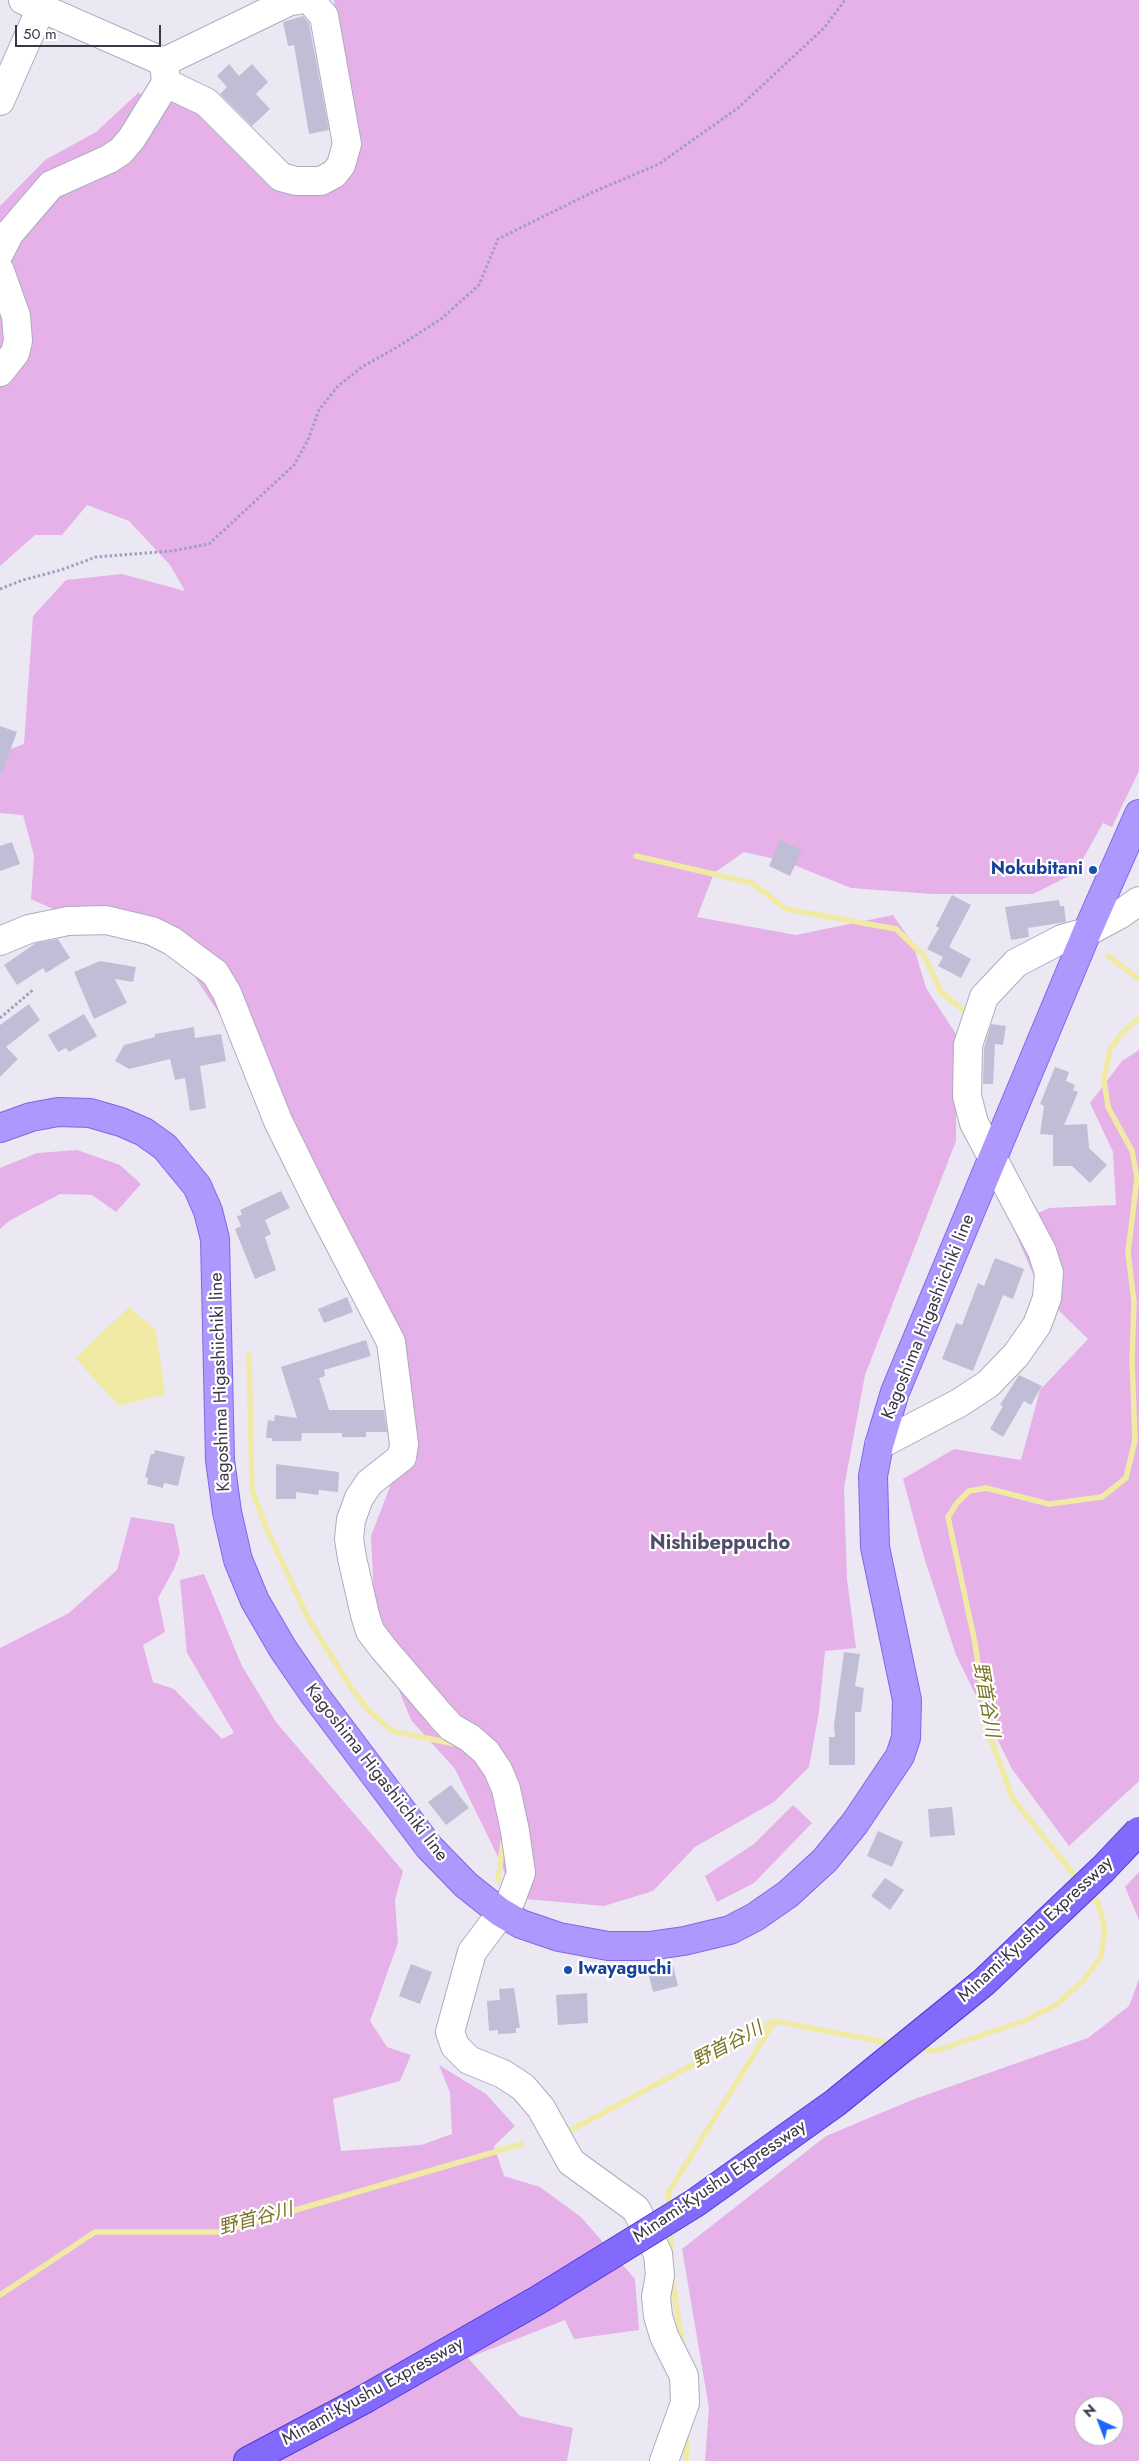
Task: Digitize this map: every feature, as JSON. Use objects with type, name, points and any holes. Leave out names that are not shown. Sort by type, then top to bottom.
[{"type":"highway","name":"Minami-Kyushu Expressway","points":[[248,2461],[363,2400],[538,2300],[695,2203],[836,2103],[984,1982],[1103,1869],[1139,1831]]},
{"type":"main road","name":"Kagoshima Higashiichiki line","points":[[0,1128],[31,1116],[58,1112],[90,1114],[121,1122],[144,1132],[165,1146],[197,1186],[208,1211],[215,1240],[221,1468],[227,1512],[238,1560],[251,1592],[299,1672],[429,1846],[466,1885],[500,1912],[521,1924],[559,1937],[608,1946],[649,1946],[694,1939],[730,1930],[755,1917],[788,1894],[825,1860],[855,1823],[900,1756],[906,1738],[907,1700],[875,1547],[873,1476],[880,1444],[894,1392],[1087,932],[1139,814]]},
{"type":"street","points":[[0,252],[9,234],[51,185],[109,159],[121,151],[132,138],[165,72],[290,1],[298,0]]},
{"type":"street","points":[[0,101],[32,4],[165,72],[206,102],[281,177],[296,181],[321,182],[334,174],[341,166],[347,144],[324,16],[310,0]]},
{"type":"street","points":[[0,271],[16,316],[18,341],[15,353],[0,372]]},
{"type":"street","points":[[880,1444],[959,1403],[988,1384],[1016,1355],[1038,1325],[1047,1298],[1049,1274],[1042,1251],[974,1123],[967,1096],[968,1045],[984,997],[1016,962],[1062,939],[1087,932],[1119,915],[1139,901]]},
{"type":"street","points":[[0,941],[29,929],[68,922],[106,920],[152,931],[172,941],[216,973],[227,993],[278,1121],[391,1342],[404,1444],[402,1457],[370,1483],[359,1498],[350,1520],[349,1539],[352,1558],[370,1631],[441,1716],[452,1727],[470,1738],[486,1752],[498,1770],[506,1789],[521,1873],[511,1900],[500,1912],[472,1952],[450,2032],[455,2046],[469,2060],[503,2074],[523,2088],[541,2108],[571,2162],[636,2209],[658,2254],[660,2275],[656,2297],[658,2316],[664,2336],[684,2376],[685,2403],[664,2461]]},
{"type":"path","points":[[0,589],[96,557],[171,551],[209,544],[294,465],[308,440],[319,410],[338,386],[362,367],[399,346],[440,319],[475,289],[498,239],[591,193],[659,164],[738,108],[824,28],[845,0]]},
{"type":"path","points":[[0,1018],[34,989]]},
{"type":"shaded area","points":[[334,0],[1139,0],[1139,771],[1112,827],[1103,823],[1075,873],[1033,894],[932,894],[851,888],[784,861],[744,852],[714,873],[697,917],[796,935],[893,915],[913,944],[926,988],[956,1034],[956,1141],[865,1375],[844,1488],[847,1579],[856,1648],[825,1651],[819,1712],[809,1767],[774,1802],[695,1847],[653,1891],[604,1906],[514,1898],[501,1863],[455,1769],[411,1720],[394,1678],[375,1619],[371,1536],[393,1479],[402,1382],[373,1317],[312,1221],[227,1025],[182,958],[84,923],[31,899],[34,856],[23,815],[0,813],[0,753],[24,744],[33,616],[66,580],[122,574],[185,591],[170,565],[129,521],[87,505],[62,535],[35,535],[0,566],[0,206],[45,160],[96,132],[138,93],[181,104],[204,115],[273,181],[343,181],[359,156]]},
{"type":"shaded area","points":[[1139,1050],[1139,1781],[1069,1846],[1012,1769],[956,1655],[924,1557],[903,1479],[954,1449],[1021,1460],[1040,1390],[1088,1339],[1041,1293],[1012,1225],[1049,1208],[1116,1205],[1113,1152],[1090,1103],[1122,1061]]},
{"type":"shaded area","points":[[77,1150],[120,1165],[141,1184],[116,1212],[92,1195],[60,1194],[9,1221],[0,1229],[0,1168],[37,1153]]},
{"type":"shaded area","points":[[129,1307],[156,1330],[165,1394],[119,1406],[75,1358]]},
{"type":"shaded area","points":[[131,1517],[174,1524],[180,1553],[174,1569],[158,1598],[165,1632],[143,1645],[153,1682],[174,1689],[222,1739],[234,1733],[187,1653],[180,1580],[204,1574],[242,1666],[276,1722],[403,1871],[395,1900],[398,1943],[370,2021],[387,2047],[411,2055],[400,2081],[333,2099],[341,2151],[421,2145],[452,2134],[450,2093],[439,2065],[486,2094],[515,2126],[494,2146],[504,2176],[540,2187],[581,2217],[635,2279],[639,2330],[574,2339],[565,2320],[468,2358],[520,2416],[573,2428],[567,2461],[0,2461],[0,1648],[69,1613],[117,1570]]},
{"type":"shaded area","points":[[793,1805],[812,1823],[754,1883],[717,1902],[705,1876],[754,1844]]},
{"type":"shaded area","points":[[1139,1872],[1139,1920],[1125,1887]]},
{"type":"shaded area","points":[[1139,1979],[1139,2461],[705,2461],[709,2408],[682,2249],[826,2136],[912,2100],[1088,2038],[1129,2006]]},
{"type":"building","points":[[303,16],[309,23],[329,130],[309,134],[294,45],[288,46],[283,22]]},
{"type":"building","points":[[229,64],[239,76],[252,64],[268,82],[256,94],[270,109],[252,126],[220,94],[227,87],[217,76]]},
{"type":"building","points":[[0,726],[17,732],[2,773],[0,773]]},
{"type":"building","points":[[780,840],[802,850],[790,876],[769,866]]},
{"type":"building","points":[[12,842],[20,864],[0,871],[0,846]]},
{"type":"building","points":[[952,895],[971,905],[949,947],[971,959],[961,978],[938,966],[943,957],[927,949],[939,928],[936,926]]},
{"type":"building","points":[[1059,900],[1060,906],[1064,906],[1066,922],[1028,928],[1029,937],[1011,940],[1005,907]]},
{"type":"building","points":[[58,939],[70,958],[46,973],[43,968],[17,985],[4,965],[36,943]]},
{"type":"building","points":[[100,961],[136,967],[133,982],[115,979],[127,1003],[94,1019],[74,972]]},
{"type":"building","points":[[29,1004],[40,1020],[6,1047],[18,1059],[0,1077],[0,1025]]},
{"type":"building","points":[[84,1014],[97,1036],[69,1052],[66,1048],[58,1052],[48,1035]]},
{"type":"building","points":[[991,1024],[1006,1026],[1003,1045],[995,1044],[993,1084],[983,1084],[984,1048]]},
{"type":"building","points":[[194,1027],[195,1038],[221,1034],[226,1061],[200,1066],[206,1108],[190,1111],[185,1078],[175,1080],[170,1059],[129,1069],[115,1061],[124,1045],[155,1037],[155,1034]]},
{"type":"building","points":[[1055,1067],[1069,1072],[1066,1081],[1075,1085],[1073,1090],[1078,1092],[1064,1125],[1087,1124],[1089,1148],[1107,1165],[1090,1183],[1072,1166],[1053,1166],[1053,1135],[1040,1134],[1044,1106],[1040,1104]]},
{"type":"building","points":[[281,1191],[290,1208],[265,1220],[271,1234],[265,1237],[276,1270],[255,1279],[235,1229],[241,1226],[237,1216],[242,1215],[240,1210]]},
{"type":"building","points":[[995,1258],[1024,1269],[1013,1299],[1003,1295],[973,1371],[942,1359],[956,1323],[962,1325],[978,1283],[984,1286]]},
{"type":"building","points":[[347,1297],[353,1312],[324,1323],[318,1309]]},
{"type":"building","points":[[366,1340],[371,1356],[324,1370],[325,1376],[319,1378],[329,1410],[384,1410],[387,1432],[366,1432],[366,1437],[342,1437],[342,1433],[302,1433],[301,1441],[272,1441],[272,1438],[266,1438],[268,1420],[274,1421],[275,1415],[297,1418],[281,1367]]},
{"type":"building","points":[[1019,1375],[1042,1386],[1031,1405],[1024,1401],[1003,1437],[990,1429],[1003,1406],[1000,1405]]},
{"type":"building","points":[[155,1450],[185,1457],[178,1486],[164,1483],[163,1488],[147,1484],[148,1478],[145,1477],[151,1454],[154,1454]]},
{"type":"building","points":[[276,1464],[339,1472],[338,1492],[319,1490],[318,1495],[296,1492],[296,1499],[276,1499]]},
{"type":"building","points":[[844,1652],[860,1654],[855,1686],[864,1688],[861,1712],[855,1712],[855,1765],[829,1765],[829,1737],[835,1737],[834,1725]]},
{"type":"building","points":[[451,1785],[469,1808],[446,1825],[428,1802]]},
{"type":"building","points":[[952,1807],[955,1835],[930,1837],[928,1809]]},
{"type":"building","points":[[878,1831],[903,1842],[892,1867],[867,1856]]},
{"type":"building","points":[[885,1878],[904,1890],[890,1910],[871,1896]]},
{"type":"building","points":[[411,1964],[432,1972],[420,2004],[399,1996]]},
{"type":"building","points":[[673,1965],[678,1986],[653,1992],[648,1972]]},
{"type":"building","points":[[514,1988],[520,2028],[516,2028],[516,2033],[498,2034],[498,2030],[489,2031],[487,2001],[500,2000],[499,1989]]},
{"type":"building","points":[[587,1993],[588,2023],[558,2025],[556,1995]]},
{"type":"waterway","points":[[636,856],[752,883],[786,909],[896,929],[925,957],[941,992],[969,1015]]},
{"type":"waterway","points":[[1108,956],[1139,979]]},
{"type":"waterway","name":"野首谷川","points":[[1080,1882],[1013,1799],[988,1732],[975,1643],[948,1517],[957,1503],[969,1491],[986,1488],[1049,1504],[1102,1497],[1126,1478],[1135,1440],[1132,1360],[1134,1302],[1128,1253],[1137,1178],[1132,1151],[1108,1107],[1104,1080],[1110,1050],[1121,1034],[1139,1018]]},
{"type":"waterway","points":[[249,1355],[252,1490],[265,1525],[309,1620],[352,1689],[368,1710],[392,1731],[455,1744]]},
{"type":"waterway","points":[[498,1880],[503,1842]]},
{"type":"waterway","name":"野首谷川","points":[[916,2048],[935,2051],[1024,2021],[1056,2005],[1084,1980],[1101,1956],[1105,1929],[1098,1903],[1090,1893]]},
{"type":"waterway","name":"野首谷川","points":[[561,2132],[575,2128],[774,2021],[895,2044]]},
{"type":"waterway","points":[[669,2210],[668,2193],[774,2022]]},
{"type":"waterway","name":"野首谷川","points":[[0,2295],[95,2232],[220,2232],[522,2144]]},
{"type":"waterway","points":[[670,2227],[671,2255]]},
{"type":"waterway","points":[[672,2280],[683,2347]]},
{"type":"waterway","points":[[686,2461],[687,2431]]},
{"type":"place","name":"Nokubitani","points":[[1093,870]]},
{"type":"place","name":"Iwayaguchi","points":[[568,1970]]},
{"type":"district","name":"Nishibeppucho","points":[[720,1544]]}]
